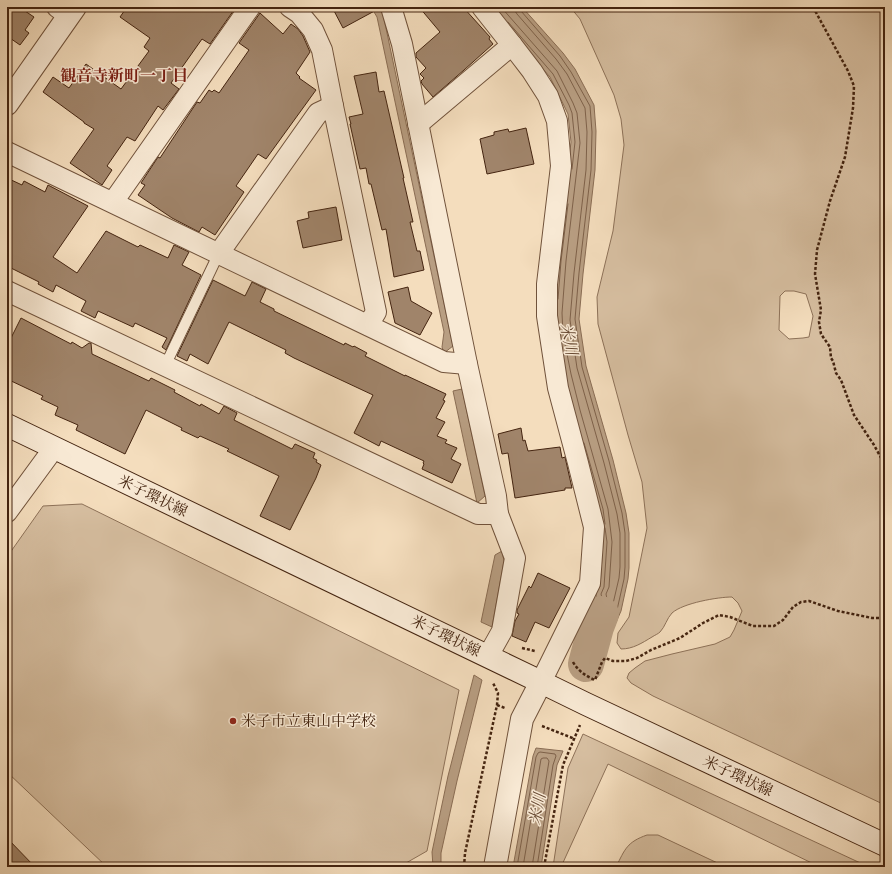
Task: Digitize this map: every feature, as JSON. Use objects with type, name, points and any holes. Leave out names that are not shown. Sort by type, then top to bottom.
[{"type":"main road","points":[[7,104],[67,10]]},
{"type":"main road","name":"米子環状線","points":[[7,425],[586,704],[885,845]]},
{"type":"main road","points":[[495,867],[522,719],[541,682]]},
{"type":"street","points":[[113,202],[250,7]]},
{"type":"street","points":[[290,7],[299,13],[313,30],[322,50],[376,312],[368,326]]},
{"type":"street","points":[[391,7],[402,44],[467,364],[496,496],[498,514],[515,558],[502,631],[488,656]]},
{"type":"street","points":[[482,7],[532,71],[548,96],[557,121],[561,166],[547,284],[547,316],[558,388],[594,527],[590,583],[541,682]]},
{"type":"street","points":[[418,124],[512,45]]},
{"type":"street","points":[[218,253],[318,113],[333,106]]},
{"type":"street","points":[[7,152],[444,362],[467,364]]},
{"type":"street","points":[[7,291],[478,514],[498,514]]},
{"type":"street","points":[[7,512],[54,448]]},
{"type":"lane","points":[[165,366],[218,253]]},
{"type":"path","points":[[812,7],[848,71],[854,86],[853,108],[845,157],[830,201],[817,250],[815,274],[821,310],[819,322],[821,334],[830,348],[831,358],[834,361],[836,373],[841,380],[854,415],[885,465]]},
{"type":"path","points":[[570,658],[576,668],[588,677],[596,680],[602,662],[605,658],[613,661],[626,661],[637,658],[651,650],[680,638],[703,623],[719,615],[730,617],[752,626],[774,626],[783,620],[792,606],[805,601],[809,601],[838,612],[872,618],[885,618]]},
{"type":"path","points":[[464,867],[465,853],[498,693],[492,680]]},
{"type":"path","points":[[496,705],[505,708]]},
{"type":"path","points":[[544,867],[563,765],[581,724]]},
{"type":"path","points":[[542,726],[575,739]]},
{"type":"shaded area","points":[[570,7],[885,7],[885,805],[653,696],[631,683],[627,678],[629,673],[645,661],[715,644],[730,637],[742,611],[738,603],[732,597],[701,601],[677,609],[669,617],[660,632],[633,647],[621,649],[617,643],[618,633],[629,617],[647,528],[642,482],[598,324],[597,297],[613,231],[624,145],[621,119],[614,95],[580,19]],"holes":[[[785,291],[794,291],[806,294],[813,316],[809,337],[789,339],[779,330],[780,296]]]},
{"type":"shaded area","name":"米子市立東山中学校","points":[[82,504],[459,690],[427,851],[399,867],[107,867],[7,772],[7,557],[43,506]]},
{"type":"shaded area","points":[[583,734],[869,867],[820,867],[608,764],[561,867],[553,867],[568,768]]},
{"type":"shaded area","points":[[647,835],[658,835],[726,867],[616,867],[627,847],[635,840]]},
{"type":"water","points":[[371,7],[378,7],[383,14],[453,346],[444,353],[442,347],[444,332],[377,17]]},
{"type":"water","points":[[489,7],[522,7],[563,53],[575,69],[594,105],[596,131],[595,170],[579,319],[586,366],[613,460],[626,513],[629,533],[628,579],[621,611],[596,668],[575,653],[598,598],[596,597],[597,588],[600,587],[603,542],[554,335],[557,260],[571,142],[568,114],[550,77]]},
{"type":"water","points":[[462,389],[485,496],[477,503],[453,391]]},
{"type":"water","points":[[502,551],[504,561],[492,627],[481,622],[495,555]]},
{"type":"water","points":[[474,675],[482,680],[441,853],[441,867],[433,867],[432,852],[448,776]]},
{"type":"water","points":[[536,748],[563,751],[557,765],[541,867],[513,867],[533,756]]},
{"type":"building","points":[[7,7],[19,7],[34,17],[25,30],[29,33],[20,45],[7,36]]},
{"type":"building","points":[[127,7],[236,7],[210,44],[202,39],[171,83],[179,89],[163,110],[158,106],[135,141],[127,137],[107,166],[112,170],[102,185],[70,163],[94,129],[43,92],[53,77],[69,88],[86,64],[121,89],[149,51],[144,47],[150,38],[120,17]]},
{"type":"building","points":[[332,7],[380,7],[380,8],[343,28]]},
{"type":"building","points":[[419,7],[463,7],[490,37],[489,39],[493,44],[433,97],[422,84],[421,81],[424,78],[420,74],[426,68],[416,57],[416,53],[440,32]]},
{"type":"building","points":[[260,13],[283,34],[291,24],[298,29],[310,52],[296,73],[300,77],[299,78],[316,90],[266,159],[258,154],[236,186],[244,192],[215,235],[202,227],[199,232],[172,218],[138,195],[145,185],[141,183],[158,157],[160,158],[197,102],[200,103],[209,90],[212,92],[214,90],[219,93],[249,50],[239,43]]},
{"type":"building","points":[[376,72],[379,92],[384,91],[413,222],[410,222],[417,251],[420,251],[424,270],[394,277],[386,229],[382,230],[366,168],[360,169],[349,117],[363,114],[354,76]]},
{"type":"building","points":[[526,128],[534,164],[487,174],[480,139],[494,135],[494,132],[508,129],[509,132]]},
{"type":"building","points":[[7,178],[22,185],[24,181],[45,192],[48,185],[88,206],[53,257],[77,273],[106,231],[138,247],[140,245],[168,258],[174,245],[189,252],[182,265],[201,275],[166,350],[162,347],[167,338],[135,323],[133,327],[98,311],[95,318],[81,311],[86,301],[56,285],[53,292],[38,284],[39,282],[7,266]]},
{"type":"building","points":[[336,207],[342,240],[303,248],[297,221],[309,218],[308,212]]},
{"type":"building","points":[[213,280],[245,296],[252,282],[266,289],[260,302],[274,309],[274,311],[344,345],[345,343],[353,347],[354,346],[367,353],[365,356],[446,394],[443,400],[445,401],[436,418],[445,422],[437,436],[447,440],[445,443],[457,448],[451,459],[461,464],[452,483],[422,469],[424,461],[381,441],[379,446],[354,433],[373,395],[294,358],[285,353],[286,350],[229,322],[208,364],[190,354],[187,361],[177,356]]},
{"type":"building","points":[[408,287],[411,301],[432,313],[420,335],[395,323],[388,292]]},
{"type":"building","points":[[21,318],[71,344],[72,342],[82,348],[91,343],[92,354],[149,381],[151,378],[175,390],[174,392],[200,406],[201,404],[219,414],[224,406],[237,413],[234,420],[292,449],[295,444],[315,453],[313,458],[321,465],[290,530],[260,516],[279,476],[227,451],[229,449],[200,436],[198,438],[181,430],[182,428],[146,410],[125,454],[76,430],[78,425],[55,415],[58,407],[41,399],[43,396],[7,379],[7,352],[11,346],[8,344]]},
{"type":"building","points":[[521,428],[523,441],[525,440],[528,451],[560,447],[562,458],[565,457],[572,488],[565,488],[565,490],[515,498],[508,453],[502,454],[498,434]]},
{"type":"building","points":[[538,573],[570,588],[549,628],[535,622],[526,642],[512,636],[515,621],[519,614],[517,613],[517,610],[529,586],[531,588]]},
{"type":"building","points":[[7,838],[35,867],[7,867]]},
{"type":"waterway","name":"米川","points":[[586,664],[601,614]]},
{"type":"place","name":"米子市立東山中学校","points":[[233,721]]},
{"type":"district","name":"観音寺新町一丁目","points":[[124,75]]}]
